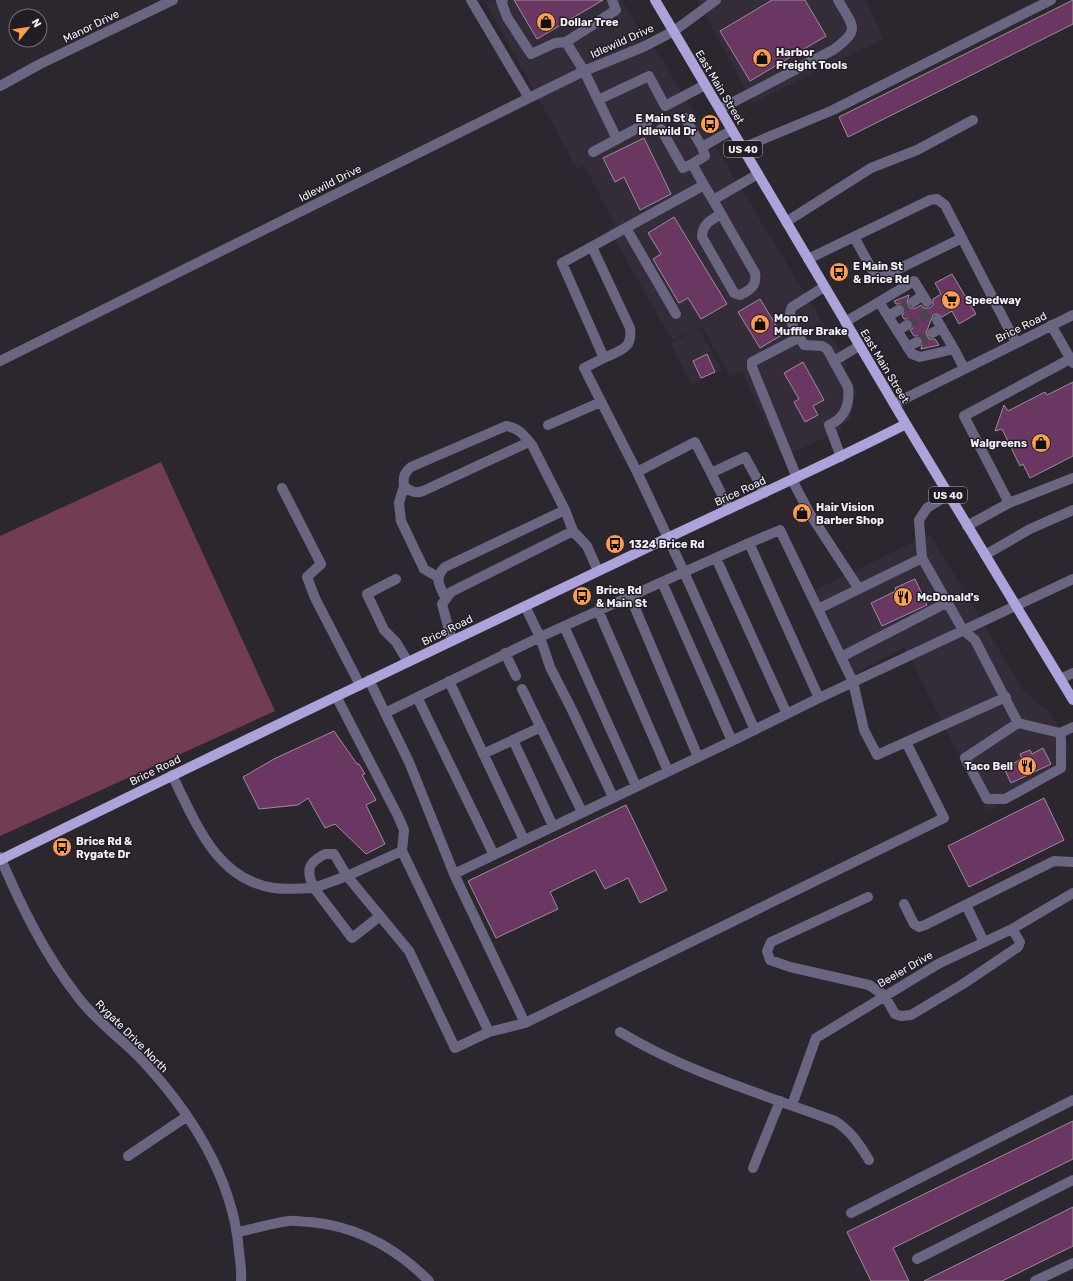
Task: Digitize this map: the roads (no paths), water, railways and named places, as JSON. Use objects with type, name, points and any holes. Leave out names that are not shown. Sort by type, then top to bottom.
[{"type":"main road","name":"East Main Street","points":[[655,0],[948,495],[1060,679],[1072,696]]},
{"type":"main road","name":"Brice Road","points":[[0,859],[365,682],[841,457],[906,424]]},
{"type":"street","name":"Manor Drive","points":[[0,86],[40,64],[173,0]]},
{"type":"street","points":[[503,0],[501,1],[507,17],[531,54],[555,42],[566,42],[616,10],[612,0]]},
{"type":"street","name":"Idlewild Drive","points":[[0,361],[584,71],[643,47],[674,31],[716,0]]},
{"type":"street","points":[[720,109],[833,50],[848,39],[853,31],[853,25],[838,0]]},
{"type":"street","points":[[742,148],[833,110],[1051,0]]},
{"type":"street","points":[[472,2],[529,98]]},
{"type":"street","points":[[566,42],[584,71],[617,139]]},
{"type":"street","points":[[598,100],[649,76],[665,106],[705,85]]},
{"type":"street","points":[[661,129],[683,168],[692,164],[705,156],[702,147],[685,118]]},
{"type":"street","points":[[786,222],[871,168],[917,150],[973,120]]},
{"type":"street","points":[[593,152],[647,123]]},
{"type":"street","points":[[702,147],[732,130]]},
{"type":"street","points":[[692,164],[713,200],[755,273],[756,280],[754,286],[740,295],[734,293],[702,237],[702,231],[706,224],[721,214]]},
{"type":"street","points":[[713,200],[758,174]]},
{"type":"street","points":[[604,358],[562,263],[704,185]]},
{"type":"street","points":[[808,259],[930,200],[937,199],[945,205],[1016,342]]},
{"type":"street","points":[[626,228],[676,314]]},
{"type":"street","points":[[854,237],[875,275],[880,278],[962,238]]},
{"type":"street","points":[[592,247],[630,328],[631,337],[626,347],[584,368],[637,472],[755,730]]},
{"type":"street","points":[[845,322],[914,281],[925,299],[913,302]]},
{"type":"street","points":[[824,287],[792,307],[788,312],[789,318],[804,345],[822,346],[827,349],[848,388],[849,395],[844,415],[840,420],[829,425],[841,457]]},
{"type":"street","points":[[880,302],[912,354],[920,357],[954,349]]},
{"type":"street","points":[[888,316],[899,310]]},
{"type":"street","name":"Brice Road","points":[[894,404],[1016,342],[1073,315]]},
{"type":"street","points":[[932,334],[939,324],[964,368]]},
{"type":"street","points":[[897,331],[907,325]]},
{"type":"street","points":[[1009,503],[964,416],[1071,361],[1052,325]]},
{"type":"street","points":[[800,337],[752,362],[752,367],[794,479],[810,514],[859,589]]},
{"type":"street","points":[[907,347],[917,342]]},
{"type":"street","points":[[834,361],[859,346]]},
{"type":"street","points":[[548,425],[601,402]]},
{"type":"street","points":[[438,577],[424,569],[401,521],[400,503],[404,486],[403,477],[406,471],[411,467],[506,426],[516,427],[529,442],[565,510],[573,532],[587,546],[598,571]]},
{"type":"street","points":[[404,486],[410,491],[417,493],[423,491],[529,442]]},
{"type":"street","points":[[637,472],[695,442],[729,509]]},
{"type":"street","points":[[711,474],[745,457],[765,493]]},
{"type":"street","points":[[967,526],[1009,503],[1073,478]]},
{"type":"street","points":[[282,488],[321,564],[307,577],[315,598],[385,713],[428,806],[454,874],[525,1023]]},
{"type":"street","points":[[948,495],[927,508],[919,520],[922,558],[963,630],[975,640],[1006,697],[1018,723]]},
{"type":"street","points":[[446,599],[438,582],[439,573],[444,567],[565,510]]},
{"type":"street","points":[[985,555],[1030,529],[1073,510]]},
{"type":"street","points":[[385,713],[505,653],[598,610],[780,530],[853,682],[864,730],[877,755],[1006,697]]},
{"type":"street","points":[[452,641],[442,604],[451,592],[573,532]]},
{"type":"street","points":[[749,543],[819,698]]},
{"type":"street","points":[[716,558],[787,714]]},
{"type":"street","points":[[818,608],[922,558]]},
{"type":"street","points":[[396,579],[367,594],[384,630],[396,642],[408,662]]},
{"type":"street","points":[[454,874],[636,786],[732,742],[819,698],[1073,579]]},
{"type":"street","points":[[662,582],[732,742]]},
{"type":"street","points":[[630,596],[698,757]]},
{"type":"street","points":[[841,657],[948,602]]},
{"type":"street","points":[[525,606],[540,637],[550,667],[613,797]]},
{"type":"street","points":[[598,610],[668,771]]},
{"type":"street","points":[[564,626],[636,786]]},
{"type":"street","points":[[505,653],[516,676]]},
{"type":"street","points":[[1060,679],[1073,673]]},
{"type":"street","points":[[449,681],[524,840]]},
{"type":"street","points":[[522,689],[582,812]]},
{"type":"street","points":[[336,696],[398,816],[404,830],[402,851],[489,1032]]},
{"type":"street","points":[[417,697],[494,855]]},
{"type":"street","points":[[1060,733],[1062,740],[1061,768],[1006,799],[987,799],[965,758],[1018,723],[1060,733],[1073,727]]},
{"type":"street","points":[[483,754],[541,727]]},
{"type":"street","points":[[513,740],[553,826]]},
{"type":"street","points":[[380,916],[352,938],[314,888],[309,876],[310,866],[315,859],[325,854],[334,854],[347,876],[409,951],[455,1048],[489,1032],[525,1023],[944,818],[906,742]]},
{"type":"street","points":[[172,775],[210,846],[224,864],[245,880],[274,888],[314,888],[347,876],[402,851]]},
{"type":"street","name":"Rygate Drive North","points":[[0,859],[34,929],[54,964],[74,992],[98,1020],[137,1055],[160,1080],[206,1145],[221,1178],[238,1232],[241,1281]]},
{"type":"street","points":[[904,904],[914,924],[919,927],[1054,861],[1073,862]]},
{"type":"street","name":"Beeler Drive","points":[[792,1105],[816,1038],[884,995],[938,964],[1012,929],[1073,893]]},
{"type":"street","points":[[868,897],[771,942],[767,951],[770,960],[790,967],[869,984],[884,995],[895,1014],[902,1016],[911,1015],[963,984],[1018,947],[1020,942],[1019,938],[1012,929]]},
{"type":"street","points":[[966,905],[984,942]]},
{"type":"street","points":[[620,1032],[646,1048],[674,1060],[835,1121],[846,1128],[869,1160]]},
{"type":"street","points":[[851,1213],[1073,1100]]},
{"type":"street","points":[[753,1168],[780,1101]]},
{"type":"street","points":[[128,1156],[186,1117]]},
{"type":"street","points":[[917,1260],[1073,1180]]},
{"type":"street","points":[[238,1232],[290,1220],[329,1224],[366,1236],[384,1244],[415,1267],[429,1281]]},
{"type":"street","points":[[1035,1281],[1073,1263]]},
{"type":"tunnel","points":[[899,310],[913,302]]},
{"type":"tunnel","points":[[907,325],[932,311]]},
{"type":"tunnel","points":[[917,342],[932,333]]},
{"type":"place","name":"Dollar Tree","points":[[546,22]]},
{"type":"place","name":"Harbor Freight Tools","points":[[762,58]]},
{"type":"place","name":"E Main St & Idlewild Dr","points":[[710,124]]},
{"type":"place","name":"E Main St & Brice Rd","points":[[839,272]]},
{"type":"place","name":"Speedway","points":[[951,300]]},
{"type":"place","name":"Monro Muffler Brake","points":[[760,324]]},
{"type":"place","name":"Walgreens","points":[[1041,443]]},
{"type":"place","name":"Hair Vision Barber Shop","points":[[802,513]]},
{"type":"place","name":"1324 Brice Rd","points":[[615,544]]},
{"type":"place","name":"Brice Rd & Main St","points":[[582,596]]},
{"type":"place","name":"McDonald's","points":[[903,597]]},
{"type":"place","name":"Taco Bell","points":[[1027,766]]},
{"type":"place","name":"Brice Rd & Rygate Dr","points":[[62,847]]}]
